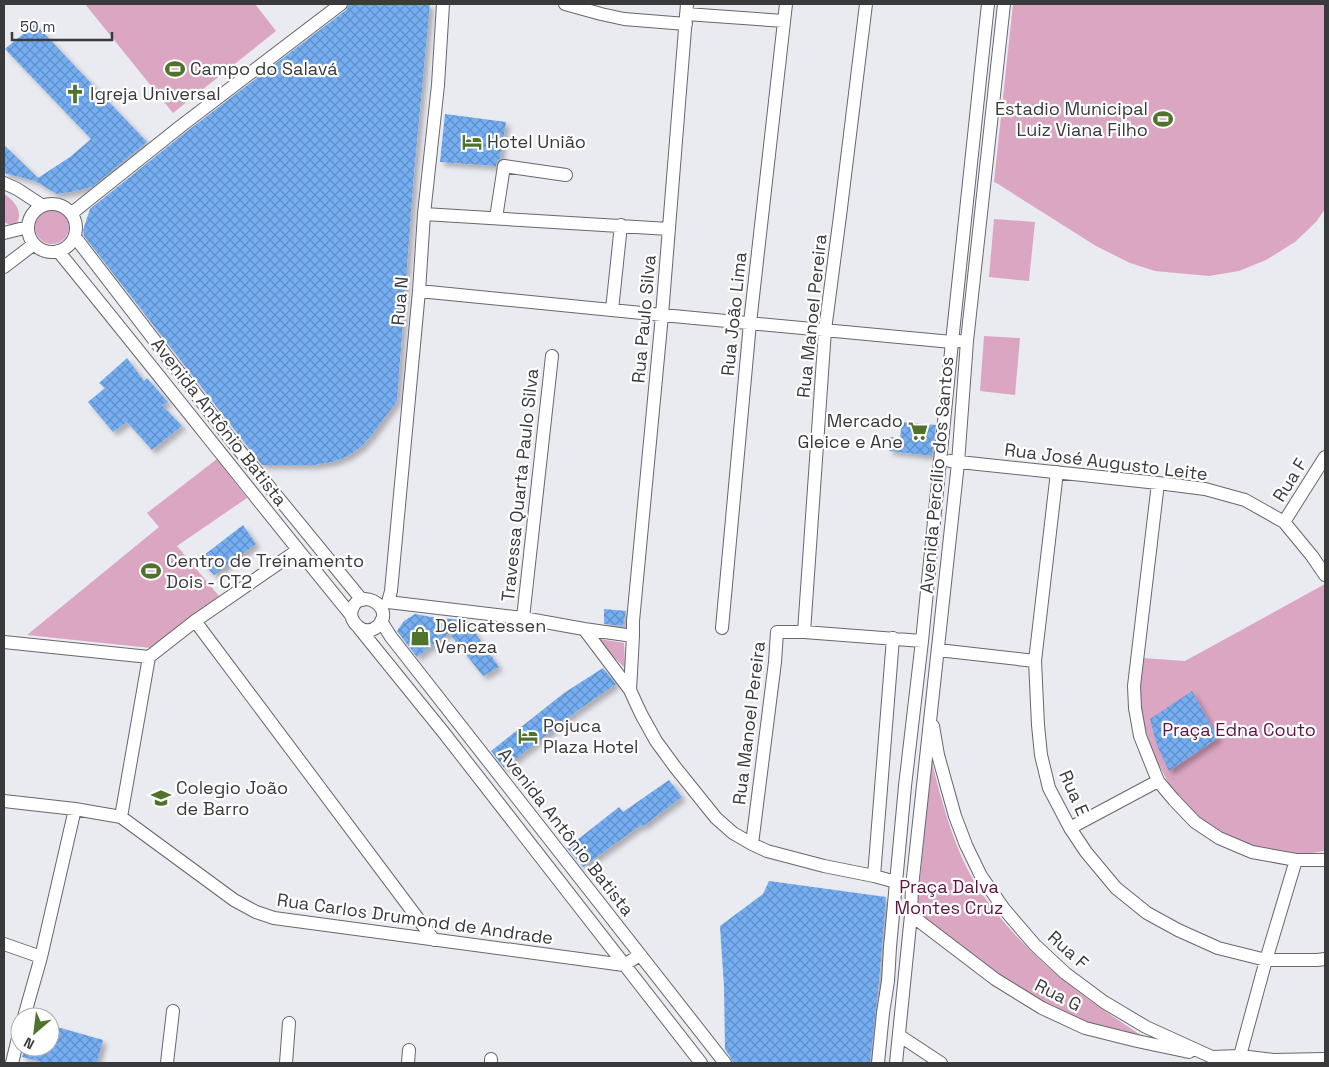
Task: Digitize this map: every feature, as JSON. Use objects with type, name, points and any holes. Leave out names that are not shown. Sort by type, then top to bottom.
[{"type":"street","points":[[72,214],[181,126],[340,4]]},
{"type":"street","name":"Rua N","points":[[384,604],[392,583],[419,291],[424,214],[438,85],[443,4]]},
{"type":"street","points":[[565,4],[624,19],[686,14],[784,21]]},
{"type":"street","name":"Rua João Lima","points":[[722,628],[750,323],[786,4]]},
{"type":"street","name":"Rua Manoel Pereira","points":[[804,632],[825,330],[866,4]]},
{"type":"street","name":"Avenida Percílio dos Santos","points":[[878,1063],[888,981],[905,786],[916,702],[988,4]]},
{"type":"street","name":"Avenida Percílio dos Santos","points":[[896,1063],[931,704],[958,463],[967,341],[1004,4]]},
{"type":"street","name":"Rua Paulo Silva","points":[[630,690],[633,621],[662,315],[686,14]]},
{"type":"street","points":[[496,218],[504,166],[566,175]]},
{"type":"street","points":[[4,183],[43,206]]},
{"type":"street","points":[[58,204],[72,214],[76,221],[76,229],[75,237],[71,244],[58,252],[52,252],[45,251],[34,244],[28,227],[32,214],[43,206],[58,204]]},
{"type":"street","points":[[966,208],[981,210]]},
{"type":"street","points":[[424,214],[668,229]]},
{"type":"street","points":[[612,310],[621,225]]},
{"type":"street","points":[[4,233],[28,227]]},
{"type":"street","name":"Avenida Antônio Batista","points":[[75,237],[266,484],[362,600]]},
{"type":"street","points":[[4,267],[34,244]]},
{"type":"street","name":"Avenida Antônio Batista","points":[[58,252],[137,347],[253,494],[352,615],[355,625],[444,734],[701,1063]]},
{"type":"street","points":[[419,291],[952,342],[967,341]]},
{"type":"street","name":"Travessa Quarta Paulo Silva","points":[[523,618],[552,356]]},
{"type":"street","name":"Rua F","points":[[1284,522],[1325,456]]},
{"type":"street","name":"Rua José Augusto Leite","points":[[941,460],[1205,489],[1245,500],[1284,522],[1325,575]]},
{"type":"street","name":"Rua E","points":[[1058,472],[1035,661],[1041,755],[1050,788],[1070,828],[1086,852],[1116,888],[1147,913],[1178,930],[1218,948],[1266,960],[1325,959]]},
{"type":"street","points":[[1158,483],[1134,686],[1135,708],[1140,736],[1158,781],[1195,822],[1219,838],[1252,852],[1296,860],[1325,860]]},
{"type":"street","points":[[253,494],[266,484]]},
{"type":"street","points":[[121,817],[149,657],[195,621],[298,550]]},
{"type":"street","points":[[352,615],[354,606],[362,600],[372,600],[384,604],[523,618],[633,636]]},
{"type":"street","points":[[359,628],[373,629],[381,622],[384,604]]},
{"type":"street","points":[[195,621],[434,940]]},
{"type":"street","name":"Avenida Antônio Batista","points":[[381,622],[725,1063]]},
{"type":"street","name":"Rua Paulo Silva","points":[[584,629],[630,690],[656,741],[692,790],[716,818],[733,833],[767,851],[896,882]]},
{"type":"street","name":"Rua Manoel Pereira","points":[[752,844],[775,662],[777,632],[804,632],[922,641]]},
{"type":"street","points":[[874,876],[893,638]]},
{"type":"street","points":[[4,642],[149,657]]},
{"type":"street","points":[[938,650],[1035,661]]},
{"type":"street","points":[[916,702],[931,704]]},
{"type":"street","name":"Rua F","points":[[931,704],[938,755],[955,816],[981,876],[1004,908],[1035,944],[1065,973],[1104,1002],[1146,1027],[1212,1056],[1239,1060],[1325,1059]]},
{"type":"street","points":[[1070,828],[1158,781]]},
{"type":"street","name":"Rua Carlos Drumond de Andrade","points":[[4,801],[75,809],[121,817],[234,900],[256,912],[274,918],[624,965]]},
{"type":"street","points":[[27,1007],[42,957],[75,809]]},
{"type":"street","points":[[1239,1060],[1296,860]]},
{"type":"street","points":[[894,905],[911,912]]},
{"type":"street","name":"Rua G","points":[[911,912],[995,979],[1042,1008],[1085,1028],[1212,1056]]},
{"type":"street","points":[[4,944],[42,957]]},
{"type":"street","points":[[890,947],[908,949]]},
{"type":"street","points":[[624,965],[640,954]]},
{"type":"street","points":[[167,1063],[173,1011]]},
{"type":"street","points":[[883,1013],[902,1014]]},
{"type":"street","points":[[286,1063],[289,1023]]},
{"type":"street","points":[[900,1036],[941,1063]]},
{"type":"street","points":[[408,1063],[409,1050]]},
{"type":"green space","name":"Campo do Salavá","points":[[85,4],[255,4],[276,31],[173,113]]},
{"type":"green space","name":"Estadio Municipal Luiz Viana Filho","points":[[1013,4],[1325,4],[1325,209],[1316,222],[1295,242],[1266,260],[1239,271],[1209,276],[1155,271],[1130,263],[1096,246],[994,182]]},
{"type":"green space","points":[[4,194],[15,203],[19,211],[16,225],[4,222]]},
{"type":"green space","points":[[52,210],[64,215],[69,227],[64,239],[52,244],[40,239],[35,227],[40,215]]},
{"type":"green space","points":[[994,219],[1035,222],[1029,281],[989,277]]},
{"type":"green space","points":[[984,336],[1020,338],[1015,395],[980,391]]},
{"type":"green space","name":"Centro de Treinamento Dois - CT2","points":[[217,459],[247,498],[177,546],[219,596],[151,648],[27,635],[159,527],[147,513]]},
{"type":"green space","name":"Praça Edna Couto","points":[[1325,584],[1325,851],[1299,855],[1261,850],[1225,837],[1195,817],[1170,786],[1153,754],[1143,721],[1139,680],[1142,658],[1185,661]]},
{"type":"green space","points":[[594,638],[624,643],[625,668]]},
{"type":"green space","name":"Praça Dalva Montes Cruz","points":[[931,759],[958,849],[975,882],[993,909],[1030,950],[1071,986],[1145,1038],[1078,1020],[1045,1005],[1011,983],[941,932],[917,910]]},
{"type":"building","points":[[349,4],[430,4],[414,173],[397,401],[372,435],[361,447],[348,456],[333,462],[314,465],[262,465],[84,236],[83,230],[90,209],[186,132],[346,10]]},
{"type":"building","name":"Igreja Universal","points":[[35,24],[147,142],[92,187],[57,194],[35,181],[4,173],[4,145],[38,178],[70,157],[91,139],[5,49]]},
{"type":"building","name":"Hotel União","points":[[445,114],[506,122],[500,159],[497,161],[496,166],[440,162]]},
{"type":"building","points":[[127,358],[144,381],[147,378],[168,402],[162,405],[182,426],[152,450],[127,422],[113,432],[88,402],[105,388],[99,383]]},
{"type":"building","points":[[902,422],[936,425],[932,456],[889,451],[889,437],[900,438]]},
{"type":"building","points":[[243,525],[256,544],[214,575],[199,559]]},
{"type":"building","points":[[604,609],[626,611],[623,626],[604,624]]},
{"type":"building","points":[[415,614],[466,620],[499,667],[483,676],[449,633],[417,657],[397,631],[404,621]]},
{"type":"building","points":[[603,668],[616,684],[577,711],[504,768],[491,751],[564,693]]},
{"type":"building","points":[[1192,691],[1218,738],[1169,771],[1157,745],[1150,719]]},
{"type":"building","points":[[669,780],[682,797],[583,867],[567,848],[619,807],[623,812]]},
{"type":"building","points":[[769,881],[886,897],[870,1063],[733,1063],[725,1049],[724,986],[720,926],[763,894]]},
{"type":"building","points":[[60,1028],[103,1040],[97,1063],[46,1063],[22,1057],[60,1057]]},
{"type":"place","name":"Campo do Salavá","points":[[175,69]]},
{"type":"place","name":"Igreja Universal","points":[[75,94]]},
{"type":"place","name":"Estadio Municipal Luiz Viana Filho","points":[[1163,119]]},
{"type":"place","name":"Hotel União","points":[[472,142]]},
{"type":"place","name":"Mercado Gleice e Ane","points":[[918,431]]},
{"type":"place","name":"Centro de Treinamento Dois - CT2","points":[[151,571]]},
{"type":"place","name":"Delicatessen Veneza","points":[[420,636]]},
{"type":"place","name":"Pojuca Plaza Hotel","points":[[528,736]]},
{"type":"place","name":"Colegio João de Barro","points":[[161,798]]}]
